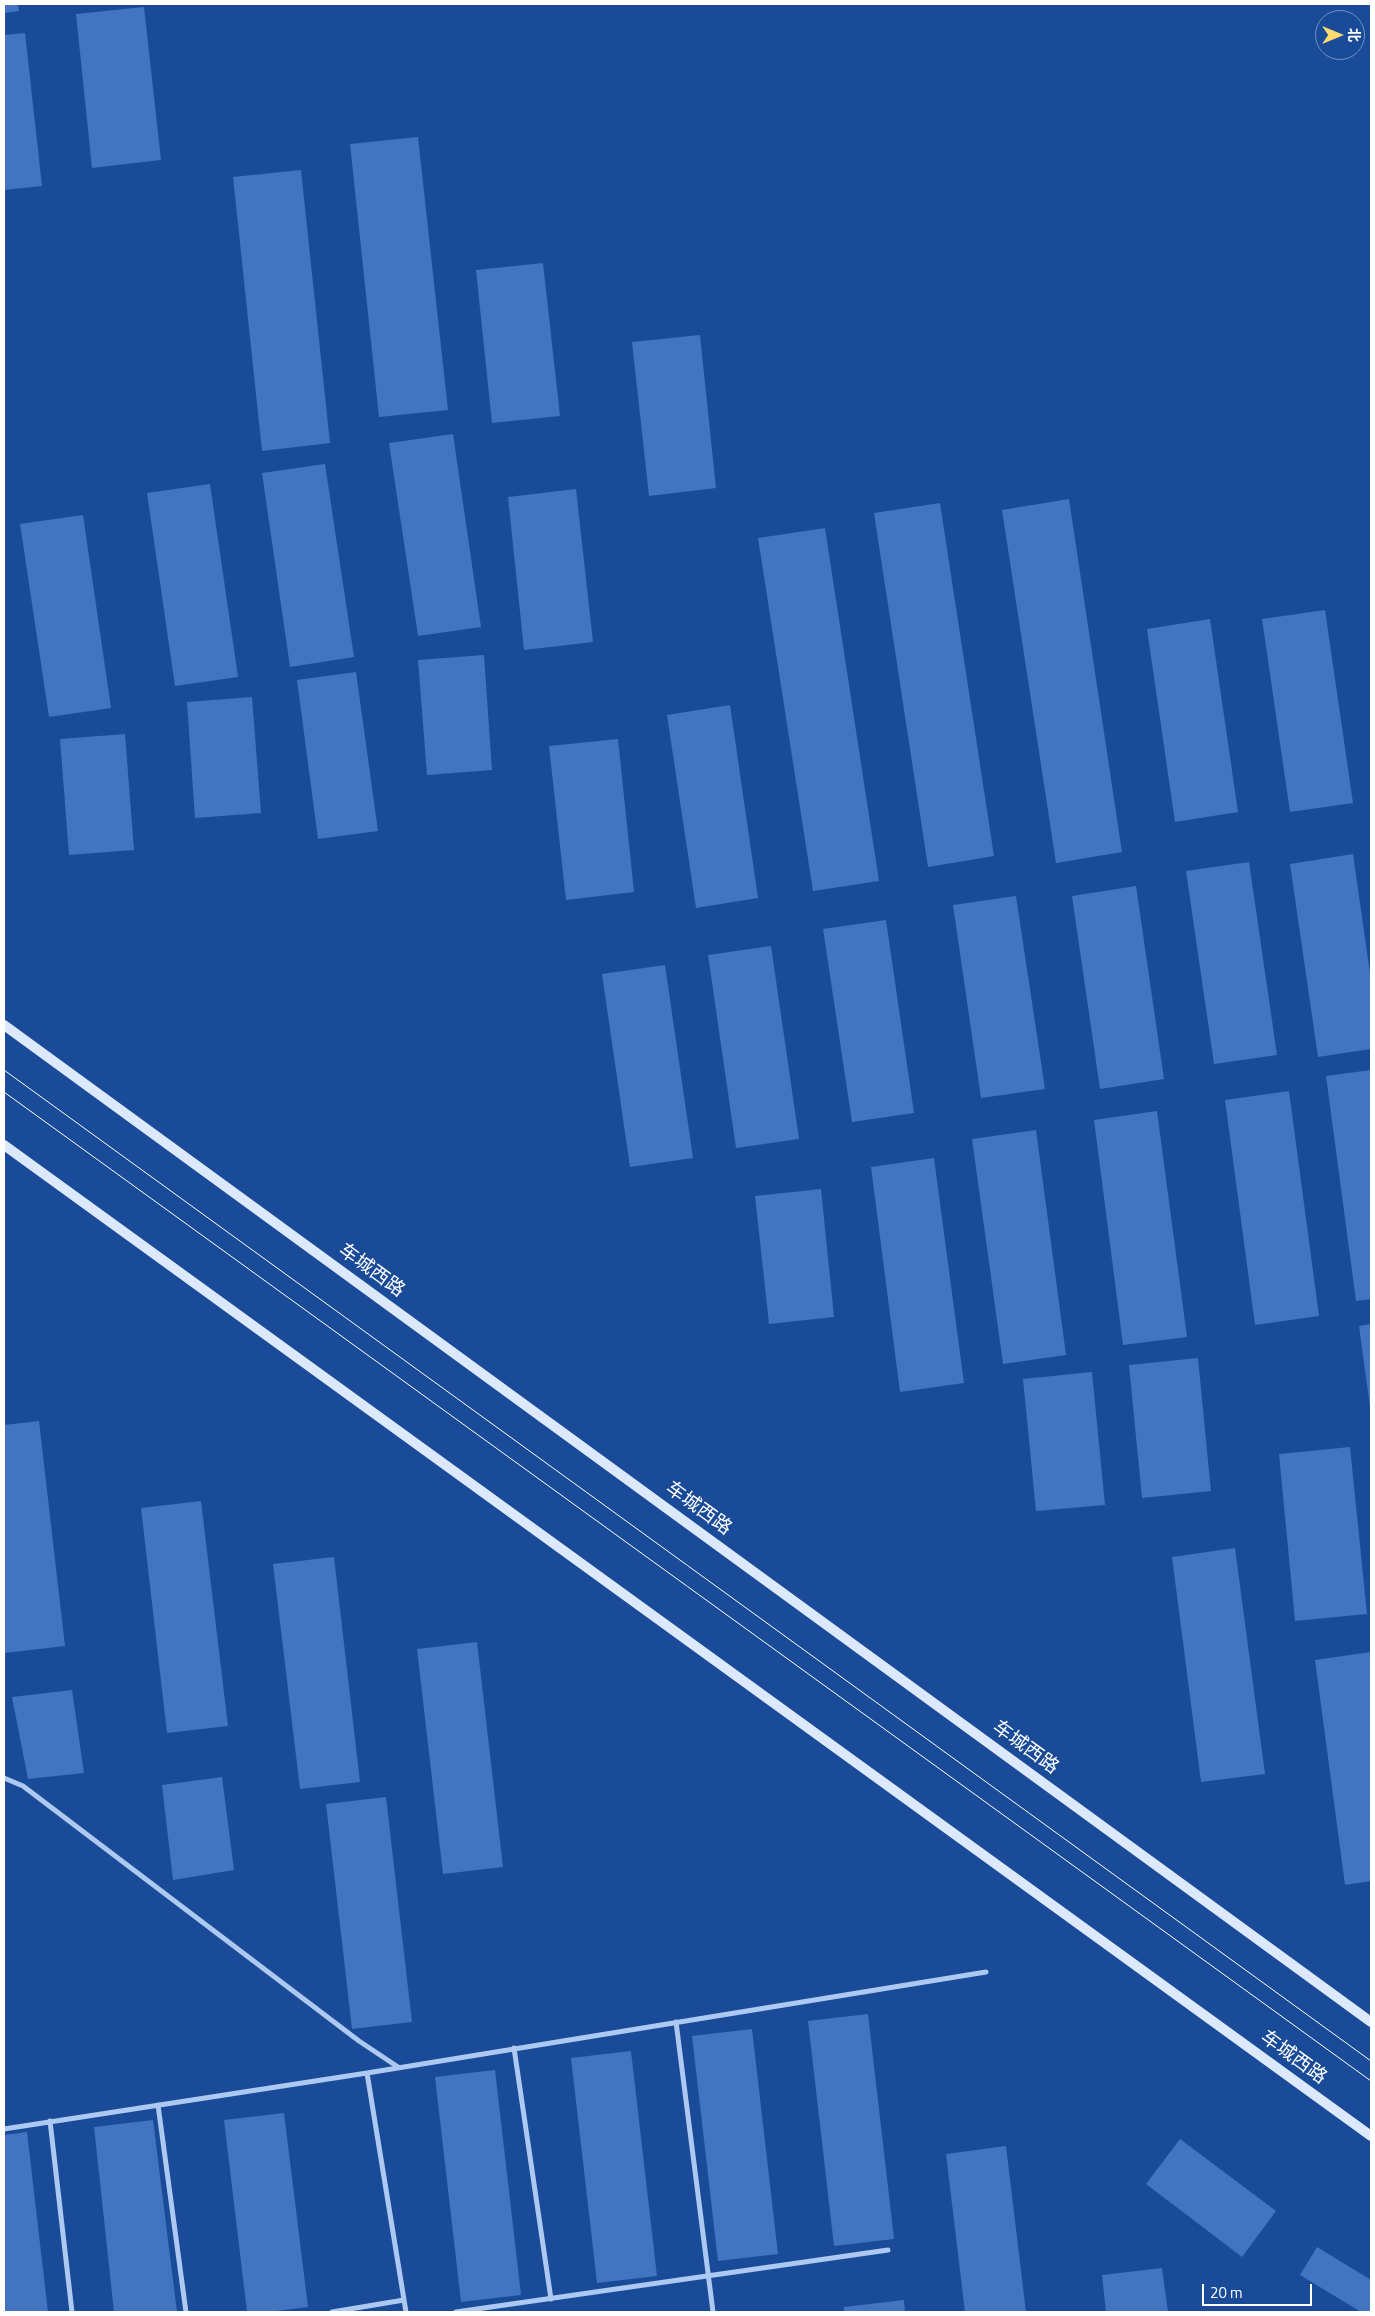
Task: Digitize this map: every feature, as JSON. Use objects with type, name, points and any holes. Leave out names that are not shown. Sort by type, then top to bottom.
[{"type":"main road","name":"车城西路","points":[[4,1025],[1371,2022]]},
{"type":"main road","name":"车城西路","points":[[4,1146],[1371,2136]]},
{"type":"street","points":[[4,1778],[23,1786],[359,2041],[398,2067]]},
{"type":"street","points":[[4,2128],[367,2073],[986,1972]]},
{"type":"street","points":[[676,2022],[713,2312]]},
{"type":"street","points":[[514,2048],[551,2299]]},
{"type":"street","points":[[367,2073],[406,2312]]},
{"type":"street","points":[[158,2104],[186,2312]]},
{"type":"street","points":[[50,2121],[72,2312]]},
{"type":"street","points":[[456,2312],[888,2250]]},
{"type":"street","points":[[332,2312],[404,2300]]},
{"type":"building","points":[[4,4],[18,4],[19,11],[4,13]]},
{"type":"building","points":[[144,7],[161,160],[92,168],[76,14]]},
{"type":"building","points":[[25,33],[42,186],[4,190],[4,35]]},
{"type":"building","points":[[418,137],[448,410],[379,417],[350,144]]},
{"type":"building","points":[[301,170],[330,443],[262,451],[233,177]]},
{"type":"building","points":[[543,263],[560,416],[492,423],[476,270]]},
{"type":"building","points":[[700,335],[716,488],[649,496],[632,342]]},
{"type":"building","points":[[453,434],[481,627],[418,636],[389,443]]},
{"type":"building","points":[[325,464],[354,657],[290,667],[262,473]]},
{"type":"building","points":[[210,484],[238,677],[175,686],[147,493]]},
{"type":"building","points":[[576,489],[593,642],[524,650],[508,497]]},
{"type":"building","points":[[1069,499],[1122,852],[1056,863],[1002,510]]},
{"type":"building","points":[[940,503],[994,856],[928,867],[874,513]]},
{"type":"building","points":[[83,515],[111,708],[49,717],[20,524]]},
{"type":"building","points":[[825,528],[879,881],[813,891],[758,538]]},
{"type":"building","points":[[1325,610],[1353,803],[1290,812],[1262,619]]},
{"type":"building","points":[[1210,619],[1238,812],[1175,822],[1147,629]]},
{"type":"building","points":[[484,655],[492,770],[427,775],[418,660]]},
{"type":"building","points":[[356,672],[378,831],[318,839],[297,680]]},
{"type":"building","points":[[252,697],[261,813],[195,818],[187,702]]},
{"type":"building","points":[[730,705],[758,898],[696,908],[667,715]]},
{"type":"building","points":[[125,734],[134,850],[69,855],[60,739]]},
{"type":"building","points":[[618,739],[634,892],[566,900],[549,746]]},
{"type":"building","points":[[1353,854],[1371,980],[1371,1049],[1318,1057],[1290,864]]},
{"type":"building","points":[[1249,862],[1277,1055],[1214,1064],[1186,871]]},
{"type":"building","points":[[1136,886],[1164,1079],[1100,1089],[1072,896]]},
{"type":"building","points":[[1016,896],[1045,1089],[981,1098],[953,905]]},
{"type":"building","points":[[886,920],[914,1113],[852,1122],[823,929]]},
{"type":"building","points":[[771,946],[799,1139],[736,1148],[708,955]]},
{"type":"building","points":[[665,965],[693,1158],[630,1167],[602,974]]},
{"type":"building","points":[[1371,1070],[1371,1299],[1356,1301],[1326,1076]]},
{"type":"building","points":[[1289,1091],[1319,1316],[1255,1325],[1225,1100]]},
{"type":"building","points":[[1157,1111],[1187,1337],[1123,1345],[1094,1120]]},
{"type":"building","points":[[1036,1130],[1066,1355],[1003,1364],[972,1139]]},
{"type":"building","points":[[934,1158],[964,1383],[900,1392],[871,1167]]},
{"type":"building","points":[[821,1189],[834,1317],[769,1324],[755,1196]]},
{"type":"building","points":[[1371,1324],[1371,1407],[1370,1407],[1359,1326]]},
{"type":"building","points":[[1198,1358],[1211,1491],[1142,1498],[1129,1365]]},
{"type":"building","points":[[1092,1372],[1105,1505],[1036,1511],[1023,1379]]},
{"type":"building","points":[[39,1421],[65,1646],[5,1653],[4,1425]]},
{"type":"building","points":[[1350,1447],[1367,1614],[1295,1621],[1279,1454]]},
{"type":"building","points":[[201,1501],[228,1726],[167,1733],[141,1508]]},
{"type":"building","points":[[1235,1548],[1265,1774],[1201,1782],[1172,1557]]},
{"type":"building","points":[[334,1557],[360,1782],[300,1789],[273,1564]]},
{"type":"building","points":[[477,1642],[503,1867],[443,1874],[417,1649]]},
{"type":"building","points":[[1371,1652],[1371,1881],[1345,1885],[1315,1660]]},
{"type":"building","points":[[72,1690],[84,1773],[28,1779],[12,1697]]},
{"type":"building","points":[[222,1777],[234,1870],[173,1880],[162,1785]]},
{"type":"building","points":[[386,1797],[412,2022],[352,2029],[326,1804]]},
{"type":"building","points":[[868,2014],[894,2239],[834,2246],[808,2021]]},
{"type":"building","points":[[752,2029],[778,2254],[718,2261],[692,2036]]},
{"type":"building","points":[[631,2051],[657,2276],[597,2283],[571,2058]]},
{"type":"building","points":[[495,2070],[521,2295],[461,2302],[435,2077]]},
{"type":"building","points":[[284,2113],[308,2307],[268,2312],[247,2312],[224,2120]]},
{"type":"building","points":[[153,2120],[177,2312],[114,2312],[94,2127]]},
{"type":"building","points":[[27,2132],[48,2312],[4,2312],[4,2135]]},
{"type":"building","points":[[1180,2139],[1276,2211],[1242,2257],[1146,2184]]},
{"type":"building","points":[[1006,2146],[1026,2312],[965,2312],[946,2154]]},
{"type":"building","points":[[1317,2247],[1371,2280],[1371,2312],[1361,2312],[1300,2275]]},
{"type":"building","points":[[1162,2268],[1168,2312],[1106,2312],[1102,2275]]},
{"type":"building","points":[[904,2300],[905,2312],[844,2312],[844,2307]]},
{"type":"tram line","points":[[4,1070],[1371,2061]]},
{"type":"tram line","points":[[4,1092],[1371,2081]]}]
